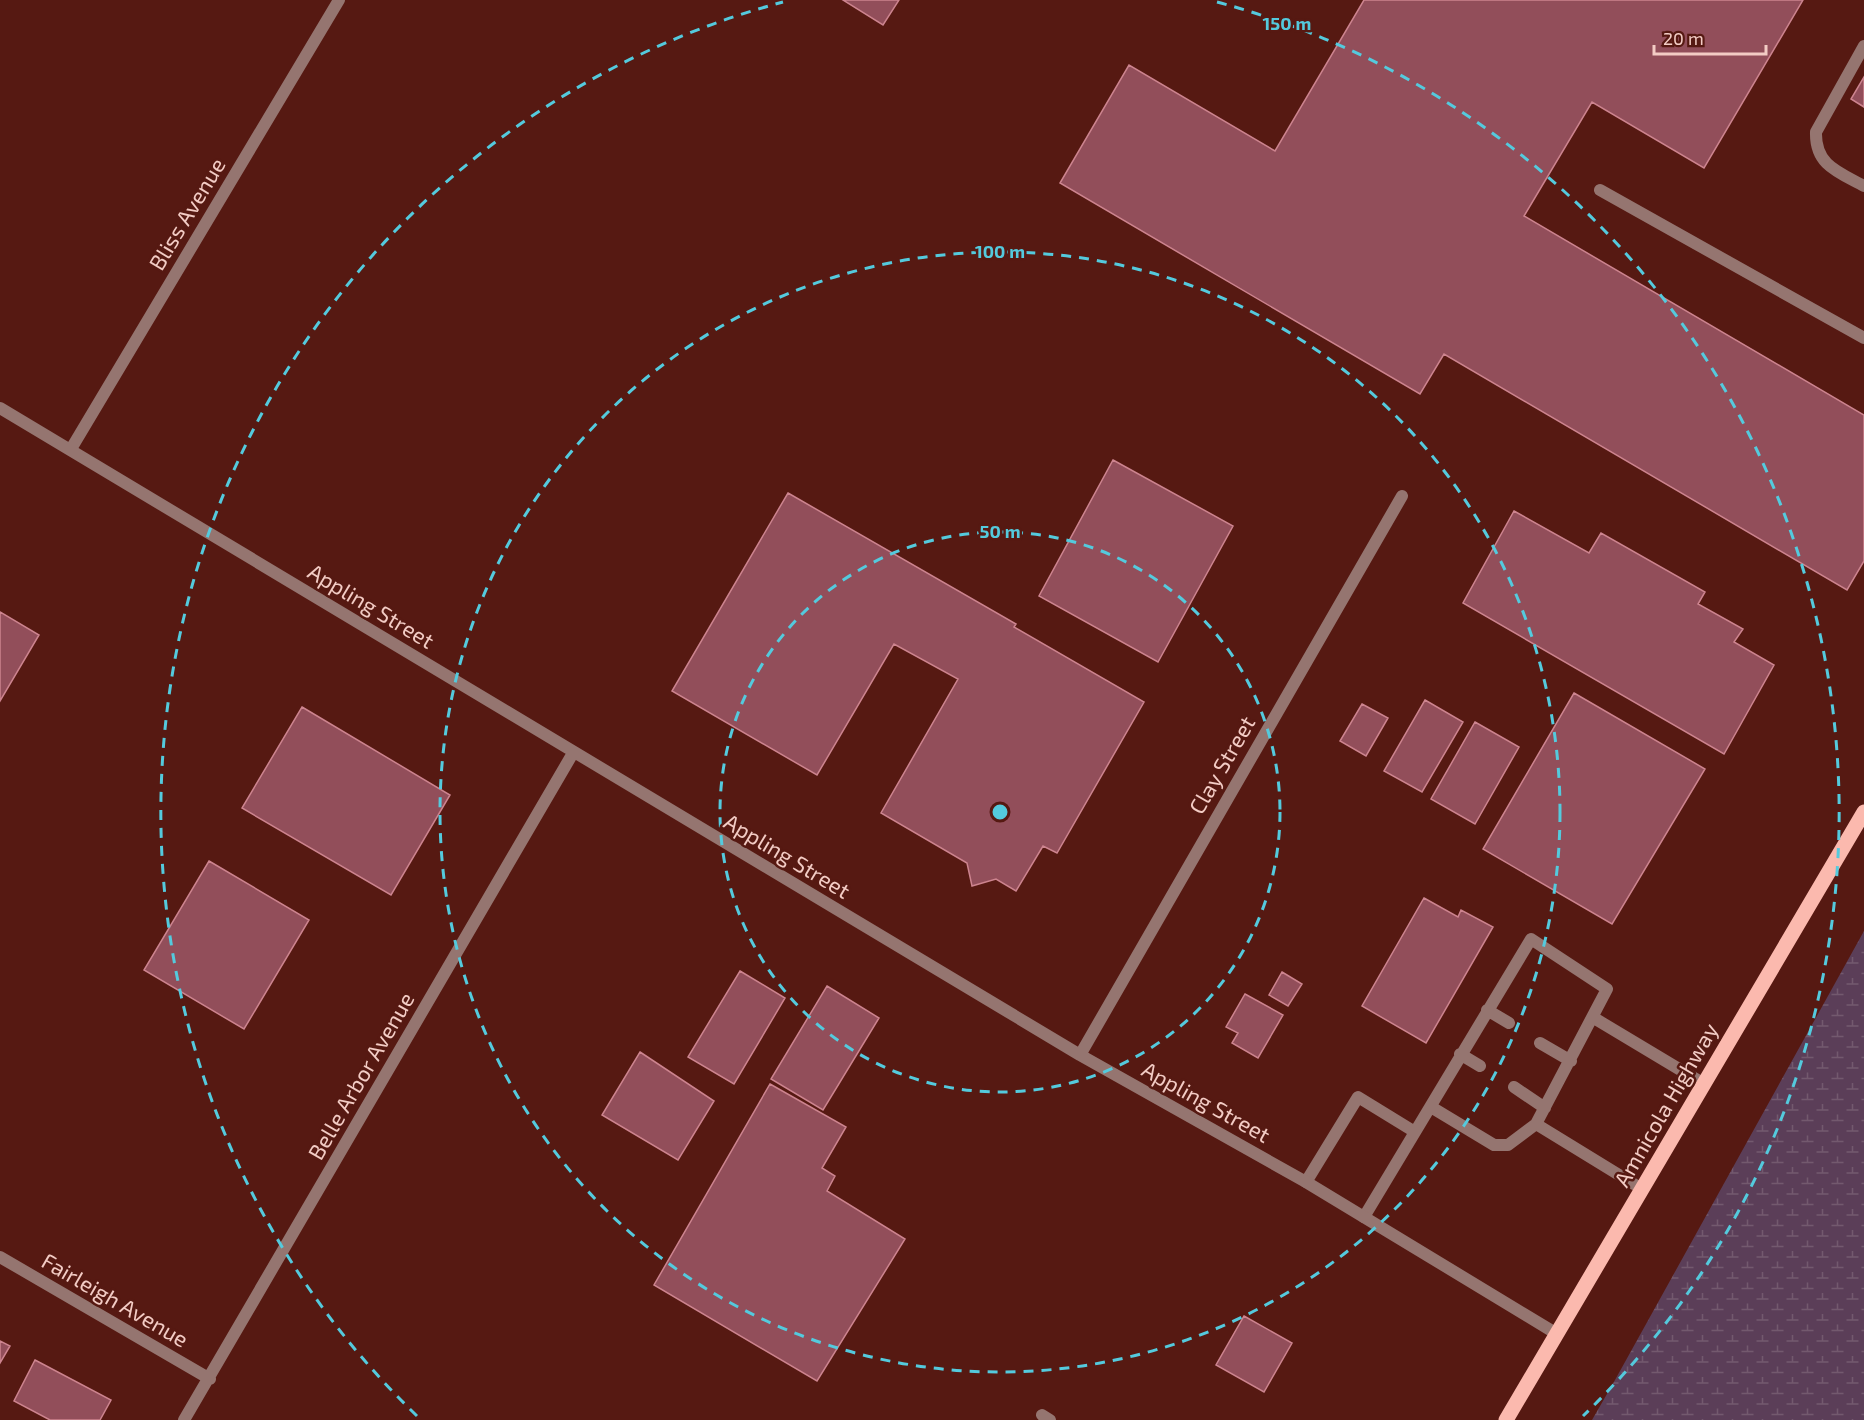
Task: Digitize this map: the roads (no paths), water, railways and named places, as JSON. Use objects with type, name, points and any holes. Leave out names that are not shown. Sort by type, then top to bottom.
[{"type":"main road","name":"Amnicola Highway","points":[[1506,1420],[1864,812]]},
{"type":"street","name":"Bliss Avenue","points":[[71,449],[339,0]]},
{"type":"street","points":[[1864,46],[1816,132],[1815,148],[1821,159],[1864,186]]},
{"type":"street","points":[[1600,190],[1863,335]]},
{"type":"street","name":"Appling Street","points":[[0,408],[1080,1055],[1306,1182],[1557,1334]]},
{"type":"street","name":"Clay Street","points":[[1080,1055],[1402,496]]},
{"type":"street","name":"Belle Arbor Avenue","points":[[184,1420],[210,1379],[573,753]]},
{"type":"street","points":[[1364,1217],[1531,939],[1607,989],[1594,1018],[1536,1124],[1508,1145],[1494,1145],[1431,1107]]},
{"type":"street","points":[[1487,1010],[1509,1023]]},
{"type":"street","points":[[1594,1018],[1704,1084]]},
{"type":"street","points":[[1540,1043],[1571,1061]]},
{"type":"street","points":[[1461,1054],[1480,1066]]},
{"type":"street","points":[[1514,1087],[1545,1108]]},
{"type":"street","points":[[1306,1182],[1358,1097],[1415,1132]]},
{"type":"street","points":[[1536,1124],[1642,1189]]},
{"type":"street","name":"Fairleigh Avenue","points":[[0,1257],[210,1379]]}]
